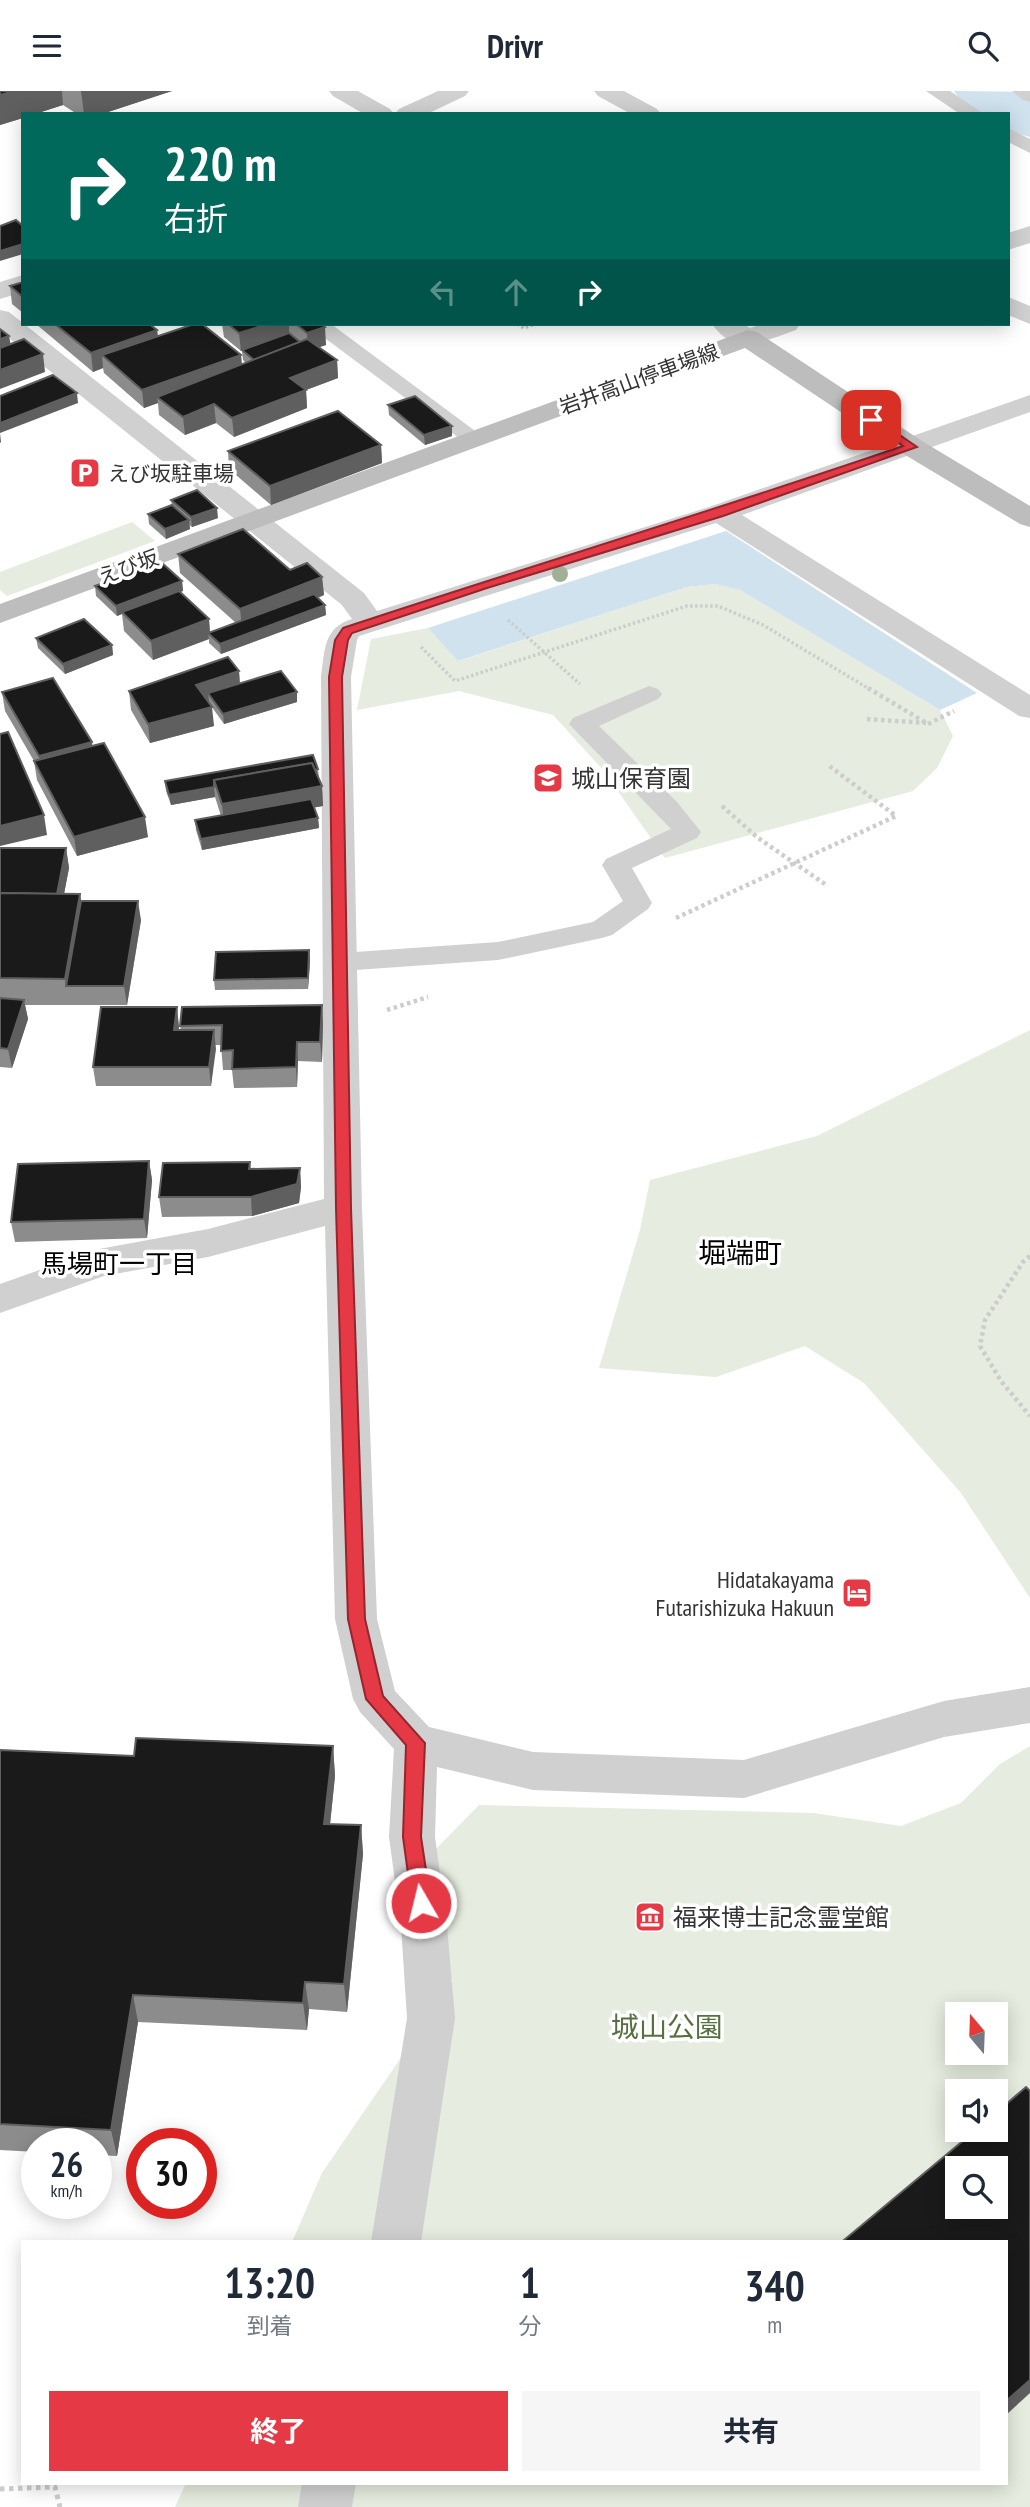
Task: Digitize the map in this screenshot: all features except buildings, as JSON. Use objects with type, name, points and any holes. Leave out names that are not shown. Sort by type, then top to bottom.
[{"type":"main road","name":"岩井高山停車場線","points":[[256,520],[475,439],[737,331],[912,447],[1030,518]]},
{"type":"main road","name":"えび坂","points":[[0,614],[256,520]]},
{"type":"street","points":[[341,91],[378,112]]},
{"type":"street","points":[[411,112],[457,91]]},
{"type":"street","points":[[606,91],[645,112]]},
{"type":"street","points":[[1010,241],[1030,234]]},
{"type":"street","points":[[0,291],[21,284]]},
{"type":"street","points":[[1010,306],[1030,316]]},
{"type":"street","points":[[0,318],[353,600],[381,619]]},
{"type":"street","points":[[737,331],[773,326]]},
{"type":"street","points":[[1030,403],[912,447],[719,513],[348,630],[342,640],[336,677],[343,1208],[356,1619],[375,1699],[415,1743],[533,1771],[744,1779],[944,1719],[1030,1705]]},
{"type":"street","points":[[719,513],[1030,709]]},
{"type":"street","points":[[0,1299],[99,1263],[208,1243],[343,1208]]},
{"type":"street","points":[[396,2240],[431,2018],[424,1926],[412,1837],[415,1743]]},
{"type":"street","points":[[325,2507],[329,2485]]},
{"type":"lane","points":[[936,91],[971,112]]},
{"type":"lane","points":[[1022,91],[1030,96]]},
{"type":"lane","points":[[1010,135],[1030,147]]},
{"type":"lane","points":[[320,326],[475,439]]},
{"type":"lane","points":[[341,963],[498,951],[601,929],[638,903],[616,865],[688,832],[668,808],[582,724],[649,694]]},
{"type":"path","points":[[381,619],[455,681],[687,605],[718,606],[763,625],[928,723]]},
{"type":"path","points":[[542,653],[581,685]]},
{"type":"path","points":[[867,719],[928,723],[999,689]]},
{"type":"path","points":[[796,864],[896,816],[828,765]]},
{"type":"path","points":[[731,814],[758,838],[825,884]]},
{"type":"path","points":[[1030,1256],[1023,1262],[985,1320],[980,1346],[1001,1381],[1030,1416]]},
{"type":"path","points":[[0,2489],[55,2487],[60,2507]]},
{"type":"green space","points":[[132,522],[155,541],[7,596],[0,590],[0,572]]},
{"type":"green space","points":[[715,584],[740,590],[940,710],[953,736],[937,768],[913,791],[665,858],[603,770],[553,715],[459,691],[357,710],[371,639],[428,628],[459,661],[687,587]]},
{"type":"green space","points":[[1030,1030],[1030,1598],[961,1493],[864,1383],[805,1346],[716,1377],[599,1368],[640,1230],[650,1180],[817,1136]]},
{"type":"green space","name":"城山公園","points":[[1030,1746],[1030,2507],[175,2507],[185,2485],[1008,2485],[1008,2240],[293,2240],[322,2173],[452,1983],[435,1850],[479,1805],[813,1813],[901,1826],[961,1803],[1000,1764]]},
{"type":"water","points":[[726,531],[977,693],[940,710],[740,590],[715,584],[687,587],[458,661],[428,628]]},
{"type":"waterway","points":[[985,91],[1030,118]]},
{"type":"place","name":"えび坂駐車場","points":[[85,473]]},
{"type":"place","name":"城山保育園","points":[[548,778]]},
{"type":"place","name":"Hidatakayama Futarishizuka Hakuun","points":[[857,1593]]},
{"type":"place","name":"福来博士記念霊堂館","points":[[650,1917]]},
{"type":"district","name":"堀端町","points":[[740,1252]]},
{"type":"district","name":"馬場町一丁目","points":[[119,1263]]},
{"type":"route","points":[[421,1903],[412,1837],[415,1743],[375,1699],[356,1619],[343,1208],[336,677],[342,640],[348,630],[719,513],[912,447],[871,420]]}]
